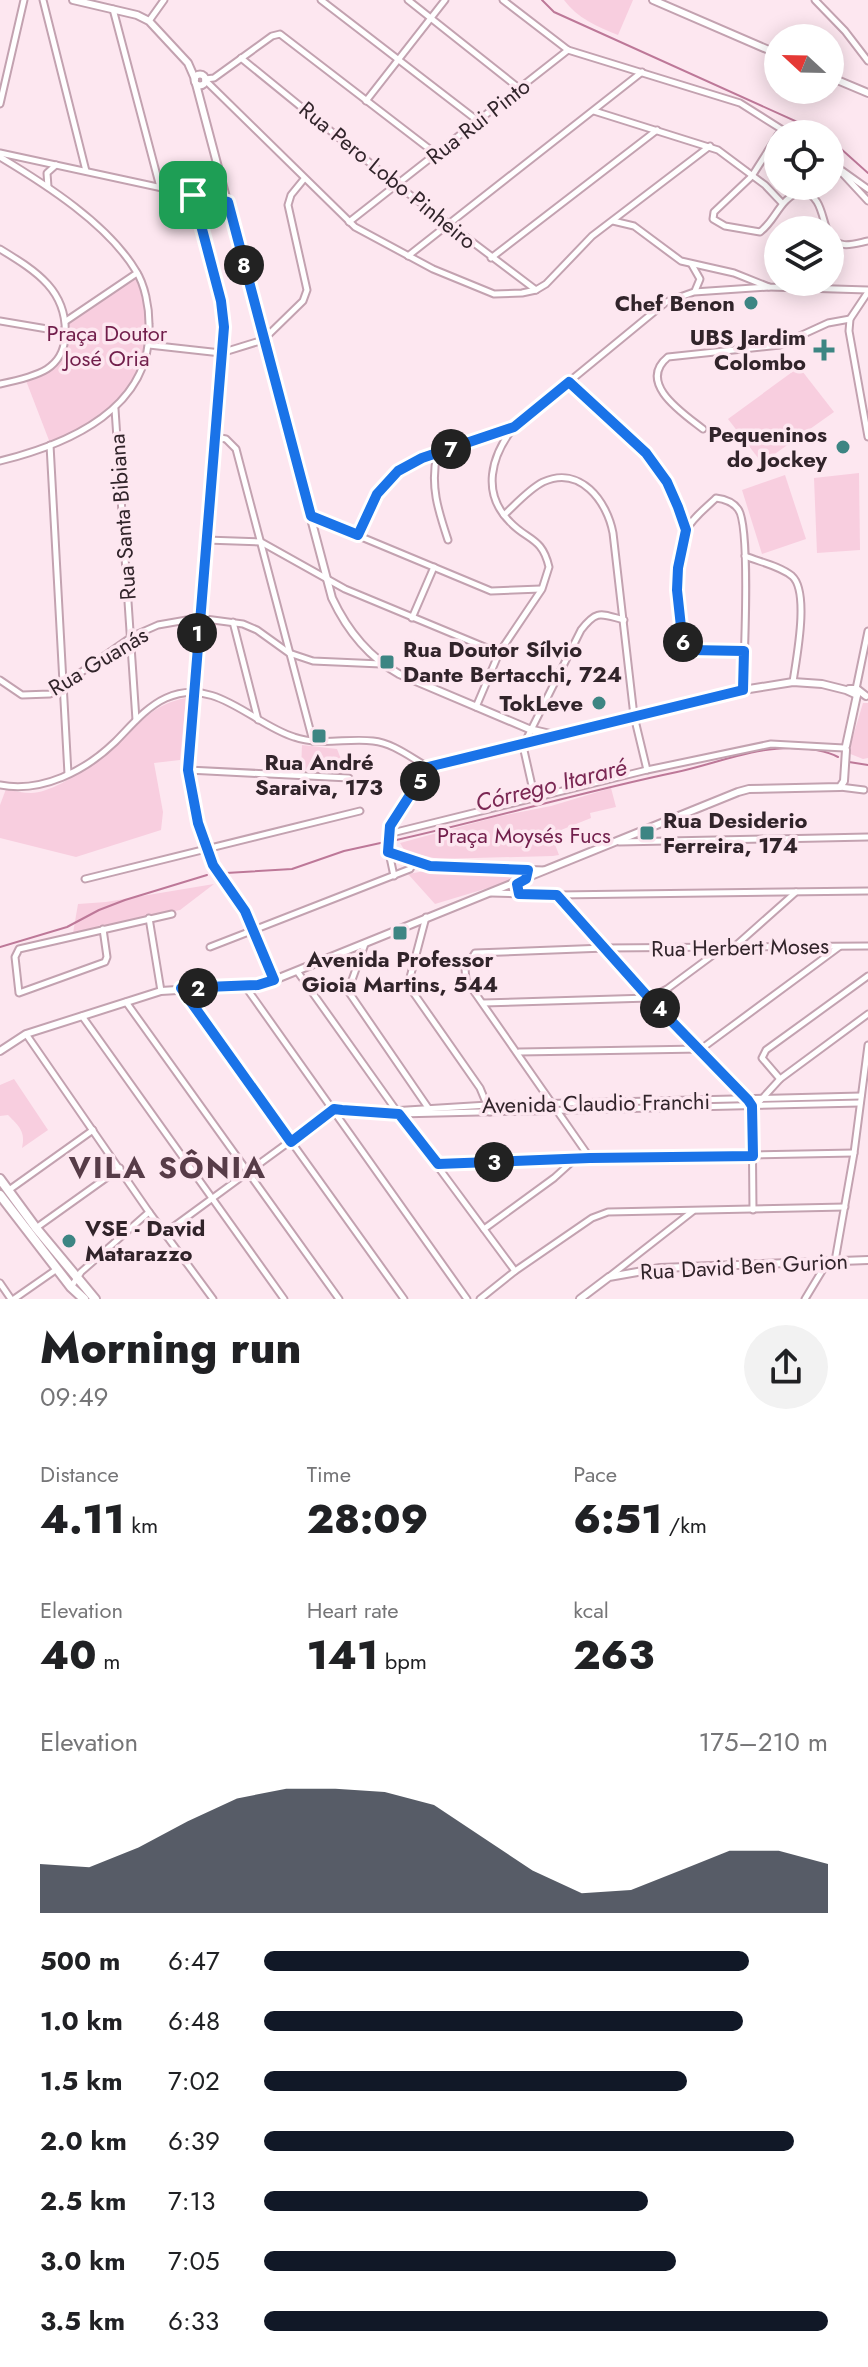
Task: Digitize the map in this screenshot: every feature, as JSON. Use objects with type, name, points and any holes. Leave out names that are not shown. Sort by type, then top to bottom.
[{"type":"highway","points":[[0,1179],[4,1192],[57,1269],[84,1299]]},
{"type":"highway","points":[[4,1192],[95,1299]]},
{"type":"street","points":[[0,104],[24,0]]},
{"type":"street","points":[[43,0],[86,171]]},
{"type":"street","points":[[73,0],[149,21],[201,81],[349,222],[408,256],[486,292],[512,295],[536,290],[551,280],[592,236],[710,146]]},
{"type":"street","points":[[149,21],[164,0]]},
{"type":"street","points":[[321,0],[478,121]]},
{"type":"street","points":[[408,0],[520,89]]},
{"type":"street","points":[[366,101],[445,0]]},
{"type":"street","points":[[503,0],[568,50],[740,103],[764,121]]},
{"type":"street","points":[[653,0],[764,48]]},
{"type":"street","points":[[815,0],[868,61]]},
{"type":"street","points":[[113,9],[160,187]]},
{"type":"street","points":[[201,81],[214,78],[272,36],[280,34],[436,154]]},
{"type":"street","name":"Rua Rui Pinto","points":[[349,222],[568,50]]},
{"type":"street","name":"Rua Pero Lobo Pinheiro","points":[[241,58],[397,185],[536,290]]},
{"type":"street","points":[[408,256],[643,72]]},
{"type":"street","points":[[201,81],[201,98],[326,579],[346,625],[381,664],[529,729],[555,735]]},
{"type":"street","points":[[844,83],[868,93]]},
{"type":"street","points":[[593,111],[725,153],[782,203]]},
{"type":"street","points":[[491,258],[657,130]]},
{"type":"street","points":[[0,155],[58,164],[228,202]]},
{"type":"street","points":[[0,155],[48,188],[119,248],[137,273],[149,318],[149,345],[138,378],[115,409],[50,445],[0,461]]},
{"type":"street","points":[[764,157],[752,176],[714,212],[715,222],[760,232],[782,203],[797,192],[812,194],[823,216]]},
{"type":"street","points":[[48,188],[47,173],[58,164]]},
{"type":"street","points":[[844,172],[868,189]]},
{"type":"street","points":[[844,175],[868,201]]},
{"type":"street","points":[[149,345],[221,353],[263,340],[306,296],[288,205],[291,195],[304,179]]},
{"type":"street","points":[[193,195],[221,301],[224,327],[188,770],[192,799],[206,847],[220,876],[245,911],[274,980]]},
{"type":"street","points":[[612,221],[634,226],[669,254],[692,265],[734,273],[764,285]]},
{"type":"street","points":[[844,245],[868,241]]},
{"type":"street","points":[[0,249],[50,287],[62,303],[66,321],[64,348],[47,369],[0,384]]},
{"type":"street","points":[[692,265],[700,279],[694,292]]},
{"type":"street","points":[[66,321],[137,273]]},
{"type":"street","points":[[476,707],[499,653],[542,589],[549,567],[538,542],[511,524],[494,498],[494,460],[514,427],[657,308],[678,296],[764,287]]},
{"type":"street","points":[[844,290],[868,291]]},
{"type":"street","points":[[868,291],[850,319],[849,331],[868,437]]},
{"type":"street","points":[[703,429],[674,406],[661,391],[657,380],[662,361],[668,357],[780,345],[828,323],[850,319]]},
{"type":"street","points":[[0,321],[65,332]]},
{"type":"street","points":[[569,382],[646,453],[667,482],[686,530]]},
{"type":"street","name":"Rua Santa Bibiana","points":[[115,409],[136,721]]},
{"type":"street","points":[[358,535],[369,508],[390,477],[410,463],[514,427]]},
{"type":"street","points":[[215,437],[226,439],[236,449],[313,741]]},
{"type":"street","points":[[50,445],[68,774]]},
{"type":"street","points":[[437,453],[433,491],[448,540]]},
{"type":"street","points":[[504,515],[540,483],[555,478],[571,479],[589,488],[609,514],[634,716],[647,770]]},
{"type":"street","points":[[743,690],[744,651],[745,556],[743,522],[738,508],[716,498],[686,530],[677,590],[683,645],[690,650],[744,651]]},
{"type":"street","points":[[311,516],[491,591],[542,589]]},
{"type":"street","points":[[206,540],[261,542],[345,589],[499,653]]},
{"type":"street","points":[[745,556],[786,573],[797,582],[800,628],[793,682]]},
{"type":"street","points":[[412,618],[434,567]]},
{"type":"street","points":[[535,799],[523,746],[529,729],[591,617],[601,614],[624,620]]},
{"type":"street","name":"Rua Guanás","points":[[0,680],[22,695],[50,694],[131,638],[158,625],[198,618],[233,622],[257,630],[289,653],[313,661],[381,664]]},
{"type":"street","points":[[233,622],[258,721]]},
{"type":"street","points":[[840,787],[844,781],[846,747],[868,631]]},
{"type":"street","points":[[0,785],[34,787],[68,774],[111,746],[166,698],[192,693],[218,697],[285,734],[313,741],[388,744],[428,767],[743,690],[793,682],[857,692]]},
{"type":"street","points":[[387,836],[647,770],[771,744],[846,747]]},
{"type":"street","points":[[394,876],[388,850],[390,826],[428,767]]},
{"type":"street","points":[[188,770],[349,778]]},
{"type":"street","points":[[0,1051],[26,1034],[161,991],[245,986],[274,980],[749,789],[840,787],[864,790]]},
{"type":"street","points":[[85,879],[360,811]]},
{"type":"street","points":[[614,842],[868,837]]},
{"type":"street","points":[[388,850],[414,862],[447,868],[545,870]]},
{"type":"street","points":[[390,859],[399,856]]},
{"type":"street","points":[[210,947],[394,876],[410,869],[414,862]]},
{"type":"street","points":[[526,879],[528,870]]},
{"type":"street","points":[[518,882],[516,889],[519,894]]},
{"type":"street","points":[[491,893],[868,891]]},
{"type":"street","points":[[732,949],[796,892]]},
{"type":"street","points":[[557,895],[649,998],[748,1100],[757,1104]]},
{"type":"street","points":[[103,929],[105,962],[19,993],[15,957],[19,949],[149,918],[172,914]]},
{"type":"street","points":[[426,917],[408,985],[480,1088],[490,1112]]},
{"type":"street","points":[[149,918],[161,991]]},
{"type":"street","points":[[365,943],[348,991],[430,1110]]},
{"type":"street","points":[[518,1052],[701,1049],[840,946]]},
{"type":"street","name":"Rua Herbert Moses","points":[[590,1158],[464,973],[467,963],[477,951],[868,946]]},
{"type":"street","points":[[482,1003],[649,998],[667,989],[721,949]]},
{"type":"street","points":[[297,970],[515,1271]]},
{"type":"street","points":[[780,1079],[762,1058],[766,1050],[868,976]]},
{"type":"street","points":[[245,986],[467,1299]]},
{"type":"street","points":[[181,988],[404,1299]]},
{"type":"street","points":[[126,1002],[339,1299]]},
{"type":"street","points":[[753,1210],[757,1104],[780,1079],[868,1014]]},
{"type":"street","points":[[82,1016],[284,1299]]},
{"type":"street","points":[[26,1034],[213,1299]]},
{"type":"street","points":[[805,1299],[831,1262],[845,1207],[868,1045]]},
{"type":"street","name":"Avenida Claudio Franchi","points":[[334,1109],[398,1112],[488,1105],[757,1104],[861,1099]]},
{"type":"street","name":"Avenida Claudio Franchi","points":[[430,1110],[490,1112],[748,1100],[757,1104]]},
{"type":"street","points":[[165,1233],[334,1109]]},
{"type":"street","points":[[4,1192],[93,1130]]},
{"type":"street","points":[[438,1164],[854,1153]]},
{"type":"street","points":[[484,1229],[576,1158]]},
{"type":"street","points":[[36,1228],[120,1168]]},
{"type":"street","points":[[480,1299],[515,1271],[608,1212],[845,1207]]},
{"type":"street","points":[[609,1277],[693,1211]]},
{"type":"street","points":[[71,1287],[76,1278],[149,1212]]},
{"type":"street","name":"Rua David Ben Gurion","points":[[580,1299],[609,1277],[660,1268],[868,1260]]},
{"type":"street","points":[[0,1283],[12,1299],[57,1269]]},
{"type":"green space","points":[[564,0],[633,0],[618,35],[582,17]]},
{"type":"green space","name":"Praça Doutor José Oria","points":[[137,273],[147,326],[143,361],[137,377],[110,412],[50,443],[25,378],[58,358],[66,343],[67,321]]},
{"type":"green space","points":[[799,367],[834,412],[762,463],[728,419]]},
{"type":"green space","points":[[859,473],[860,550],[817,553],[814,478]]},
{"type":"green space","points":[[785,475],[806,539],[762,554],[742,490]]},
{"type":"green space","points":[[186,698],[180,760],[154,763],[163,812],[161,830],[76,857],[0,838],[0,805],[6,789],[41,792],[64,782],[108,752],[155,710]]},
{"type":"green space","points":[[863,703],[868,703],[868,758],[863,759],[848,753]]},
{"type":"green space","points":[[302,745],[337,749],[347,774],[301,770]]},
{"type":"green space","name":"Praça Moysés Fucs","points":[[611,788],[616,807],[590,813],[591,818],[551,834],[559,855],[438,859],[405,851],[400,843],[496,817],[551,806]]},
{"type":"green space","points":[[425,871],[525,872],[498,885],[435,904],[408,874]]},
{"type":"green space","points":[[214,884],[180,910],[73,933],[78,904]]},
{"type":"green space","points":[[14,1079],[48,1130],[22,1148],[23,1138],[18,1126],[8,1115],[0,1116],[0,1085]]},
{"type":"waterway","points":[[542,0],[554,12],[793,120]]},
{"type":"waterway","points":[[844,152],[868,173]]},
{"type":"waterway","name":"Córrego Itararé","points":[[392,841],[762,751],[802,748],[838,757]]},
{"type":"waterway","name":"Córrego Itararé","points":[[849,762],[868,765]]},
{"type":"waterway","name":"Córrego Itararé","points":[[226,873],[292,869],[344,851],[385,842]]},
{"type":"waterway","name":"Córrego Itararé","points":[[0,947],[67,927],[125,900],[207,875]]},
{"type":"place","name":"Chef Benon","points":[[751,303]]},
{"type":"place","name":"UBS Jardim Colombo","points":[[824,350]]},
{"type":"place","name":"Pequeninos do Jockey","points":[[843,447]]},
{"type":"place","name":"Rua Doutor Sílvio Dante Bertacchi, 724","points":[[387,662]]},
{"type":"place","name":"TokLeve","points":[[599,703]]},
{"type":"place","name":"Rua André Saraiva, 173","points":[[319,736]]},
{"type":"place","name":"Rua Desiderio Ferreira, 174","points":[[647,833]]},
{"type":"place","name":"Avenida Professor Gioia Martins, 544","points":[[400,933]]},
{"type":"place","name":"VSE - David Matarazzo","points":[[69,1241]]},
{"type":"district","name":"VILA SÔNIA","points":[[168,1168]]},
{"type":"route","points":[[193,195],[228,202],[311,516],[358,535],[377,494],[398,471],[422,458],[514,427],[569,382],[646,453],[667,482],[686,530],[677,590],[683,645],[690,650],[744,651],[743,690],[428,767],[390,826],[388,852],[430,866],[528,870],[526,879],[517,884],[519,894],[557,895],[649,998],[748,1100],[752,1106],[753,1156],[438,1164],[399,1114],[334,1109],[291,1142],[181,988],[258,985],[274,980],[245,911],[213,865],[198,823],[188,770],[224,327],[221,301],[193,195]]}]
